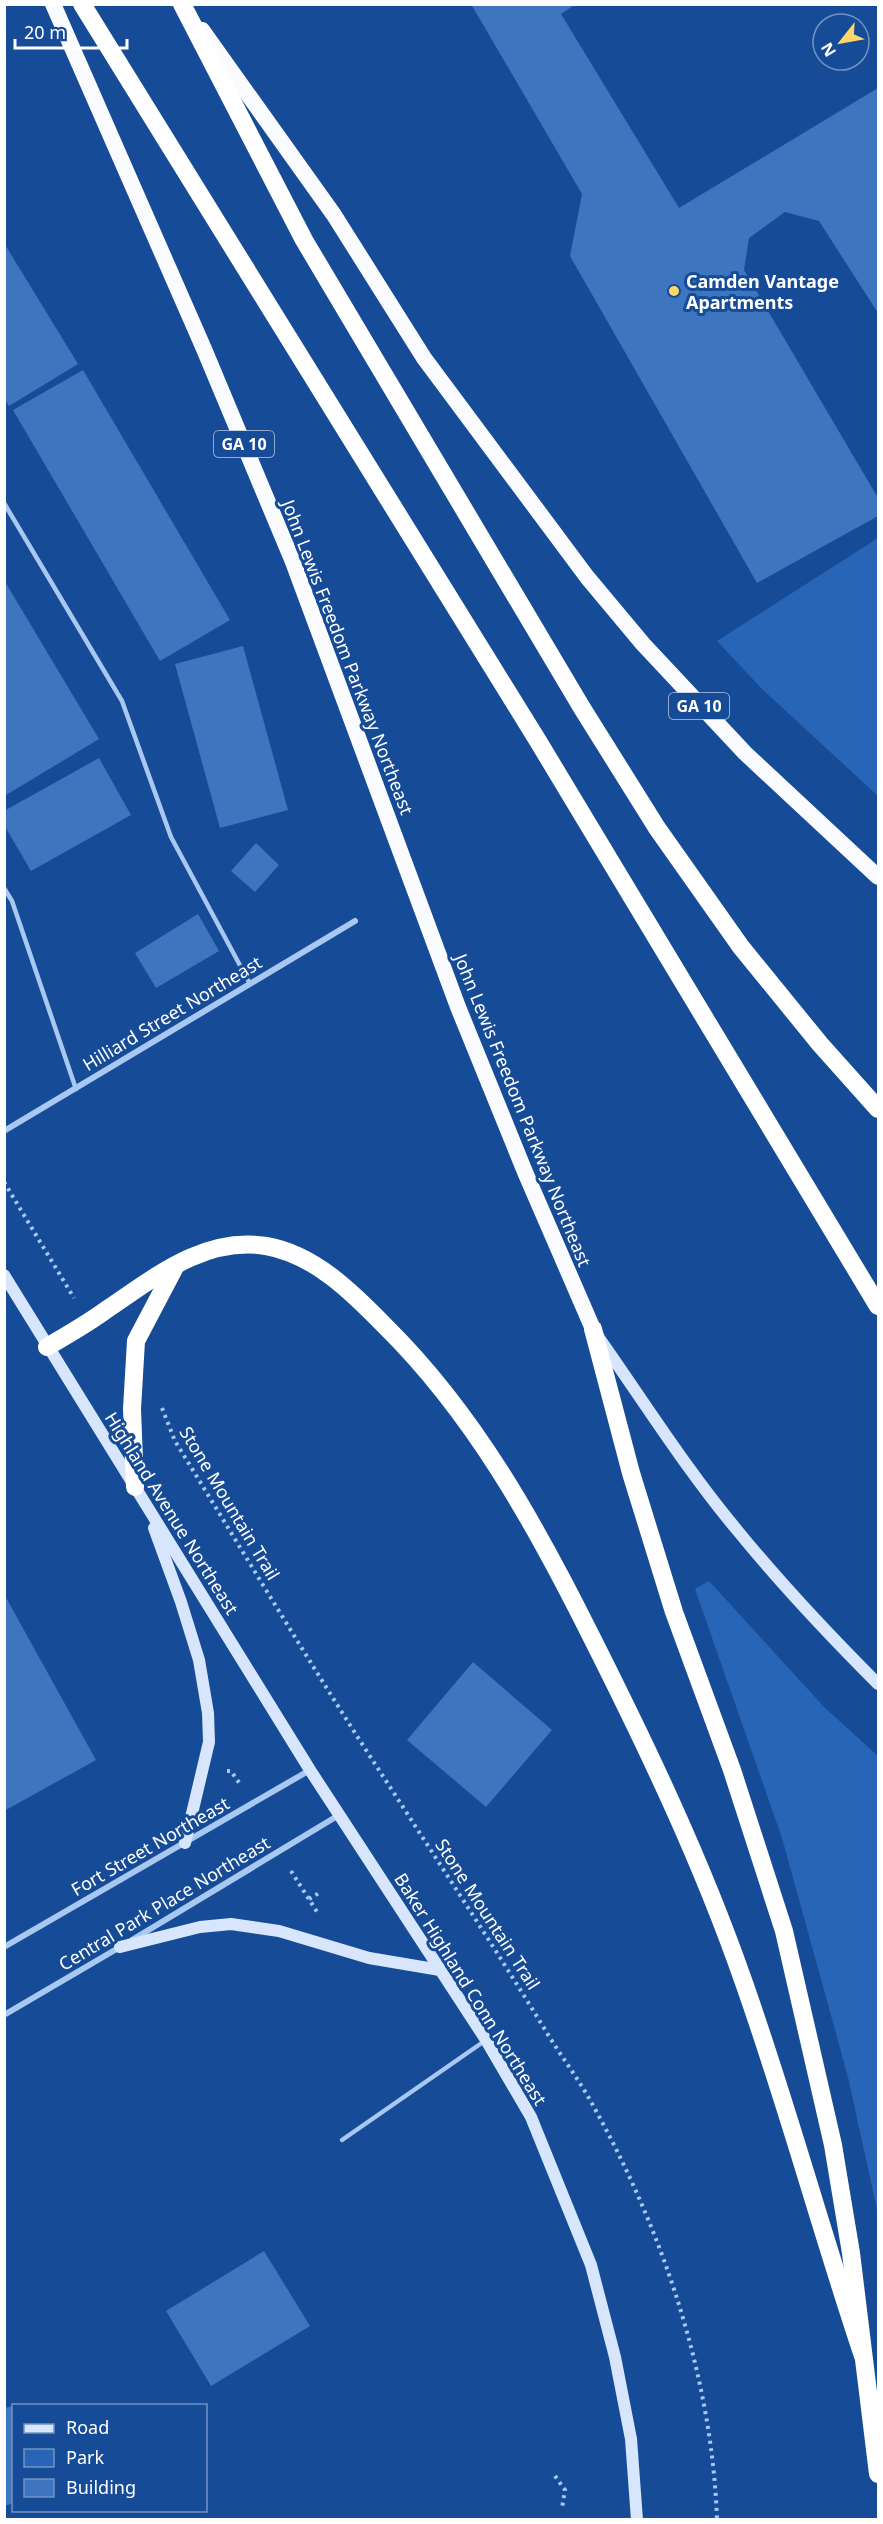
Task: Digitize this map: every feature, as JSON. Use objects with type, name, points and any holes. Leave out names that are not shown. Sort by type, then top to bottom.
[{"type":"highway","name":"John Lewis Freedom Parkway Northeast","points":[[53,4],[204,349],[293,562],[459,1007],[525,1172],[593,1329]]},
{"type":"highway","points":[[82,4],[538,741],[879,1306]]},
{"type":"highway","points":[[183,4],[304,240],[582,708],[657,828],[741,947],[820,1044],[879,1108]]},
{"type":"highway","name":"GA 10","points":[[183,4],[334,215],[424,358],[587,577],[642,644],[745,753],[879,877]]},
{"type":"highway","points":[[47,1347],[89,1322],[178,1261],[229,1245],[266,1246],[300,1257],[326,1272],[421,1361],[465,1416],[556,1566],[657,1766],[703,1874],[743,1981],[863,2356]]},
{"type":"highway","points":[[135,1487],[132,1409],[136,1341],[178,1261]]},
{"type":"highway","points":[[593,1329],[631,1473],[674,1612],[732,1770],[784,1931],[833,2145],[851,2253],[879,2474]]},
{"type":"main road","name":"Highland Avenue Northeast","points":[[4,1275],[310,1770]]},
{"type":"main road","points":[[593,1329],[690,1470],[736,1529],[832,1638],[879,1684]]},
{"type":"main road","points":[[145,1504],[181,1602],[199,1660],[208,1713],[209,1742],[185,1843]]},
{"type":"main road","name":"Baker Highland Conn Northeast","points":[[310,1770],[486,2040],[531,2117],[591,2265],[615,2357],[631,2439],[637,2520]]},
{"type":"main road","points":[[120,1947],[200,1927],[231,1924],[279,1931],[369,1958],[440,1970]]},
{"type":"street","name":"Hilliard Street Northeast","points":[[4,1131],[355,921]]},
{"type":"street","name":"Fort Street Northeast","points":[[4,1947],[310,1770]]},
{"type":"street","name":"Central Park Place Northeast","points":[[4,2015],[339,1815]]},
{"type":"lane","points":[[4,504],[122,701],[171,837],[250,984]]},
{"type":"lane","points":[[4,888],[12,901],[76,1089]]},
{"type":"lane","points":[[342,2140],[486,2040]]},
{"type":"path","points":[[4,1182],[75,1300]]},
{"type":"path","name":"Stone Mountain Trail","points":[[160,1404],[175,1441],[309,1661],[590,2099],[620,2158],[654,2235],[679,2306],[700,2390],[711,2453],[717,2520]]},
{"type":"path","points":[[224,1771],[231,1771],[244,1790]]},
{"type":"path","points":[[290,1870],[322,1919]]},
{"type":"path","points":[[309,1899],[319,1893]]},
{"type":"path","points":[[555,2476],[564,2485],[562,2508]]},
{"type":"green space","points":[[878,538],[878,796],[762,689],[717,641]]},
{"type":"green space","points":[[709,1581],[824,1707],[878,1756],[878,2214],[848,2077],[782,1838],[695,1589]]},
{"type":"building","name":"Camden Vantage Apartments","points":[[471,4],[576,4],[561,14],[679,208],[878,88],[878,313],[819,221],[785,212],[749,238],[744,270],[878,498],[878,516],[757,583],[570,256],[582,194]]},
{"type":"building","points":[[4,243],[78,364],[9,406],[4,398]]},
{"type":"building","points":[[83,370],[230,620],[160,661],[13,410]]},
{"type":"building","points":[[4,580],[99,739],[6,795],[4,792]]},
{"type":"building","points":[[243,646],[288,810],[220,828],[175,664]]},
{"type":"building","points":[[99,758],[131,815],[31,871],[4,825],[4,811]]},
{"type":"building","points":[[256,843],[279,865],[255,892],[231,871]]},
{"type":"building","points":[[198,914],[219,951],[156,988],[135,953]]},
{"type":"building","points":[[4,1594],[96,1760],[4,1811]]},
{"type":"building","points":[[473,1662],[552,1730],[486,1807],[407,1740]]},
{"type":"building","points":[[264,2251],[310,2326],[211,2386],[166,2311]]},
{"type":"building","points":[[12,2406],[12,2504],[4,2506],[4,2408]]},
{"type":"place","name":"Camden Vantage Apartments","points":[[674,291]]}]
